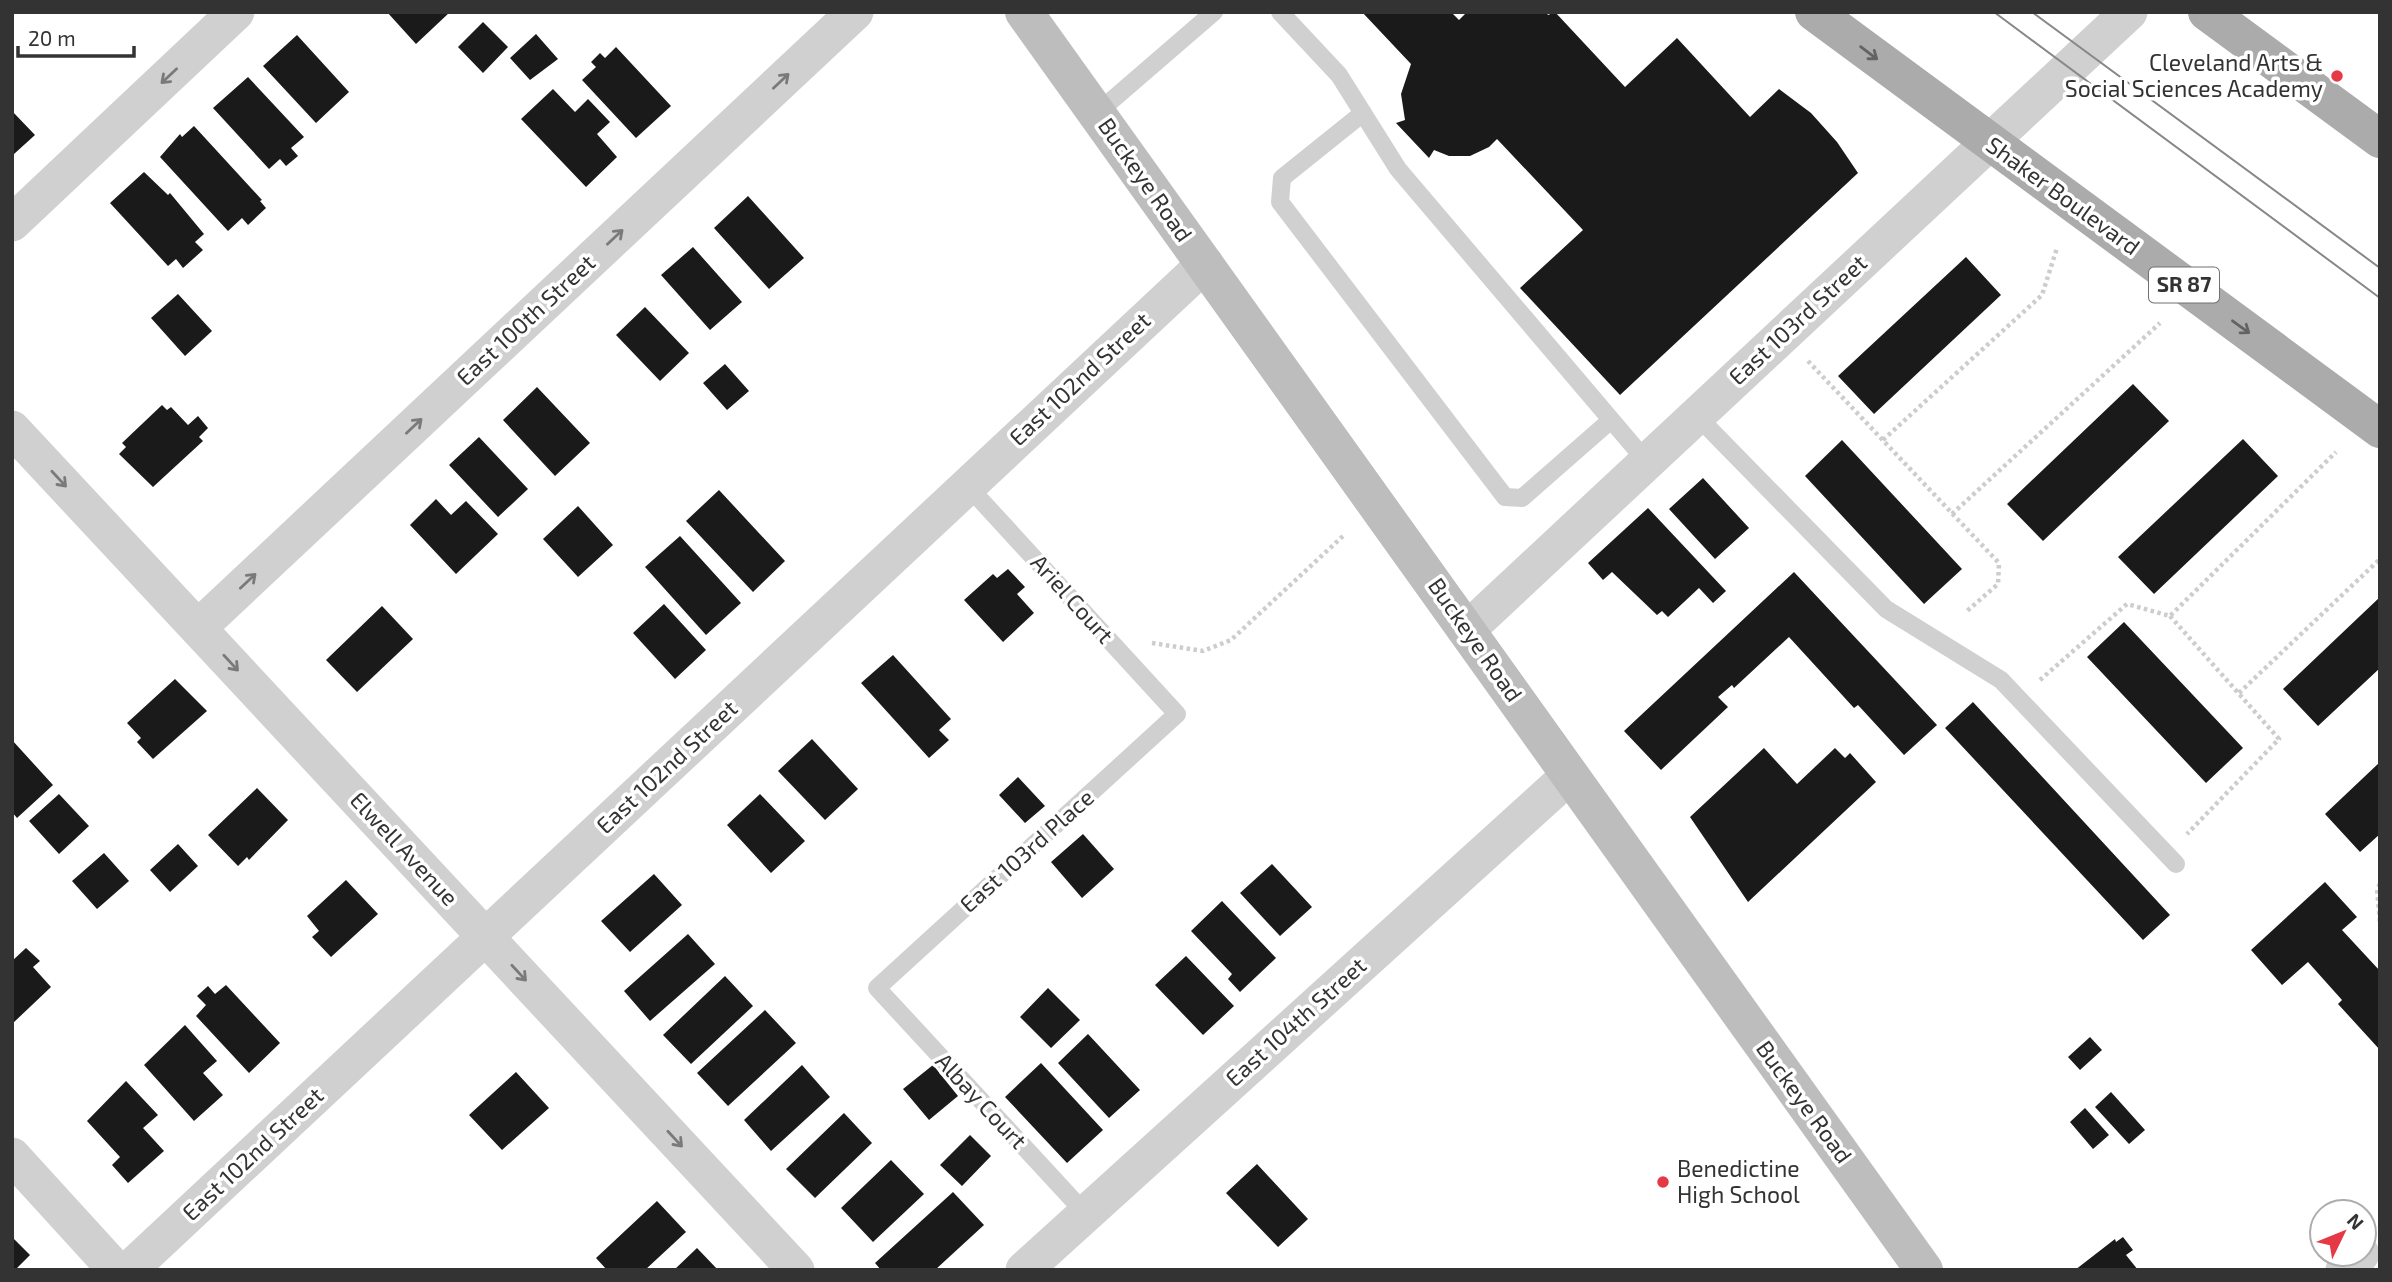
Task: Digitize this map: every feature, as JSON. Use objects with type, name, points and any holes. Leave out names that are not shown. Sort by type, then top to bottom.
[{"type":"main road","name":"Shaker Boulevard","points":[[1814,12],[2001,130],[2380,429]]},
{"type":"main road","points":[[2207,12],[2380,139]]},
{"type":"street","points":[[12,223],[236,12]]},
{"type":"street","name":"East 100th Street","points":[[198,628],[855,12]]},
{"type":"street","name":"Buckeye Road","points":[[1024,12],[1468,629],[1569,776],[1924,1270]]},
{"type":"street","name":"East 103rd Street","points":[[1468,629],[2127,14]]},
{"type":"street","name":"East 102nd Street","points":[[129,1270],[1205,264]]},
{"type":"street","name":"Elwell Avenue","points":[[12,429],[796,1270]]},
{"type":"street","name":"East 104th Street","points":[[1024,1270],[1569,776]]},
{"type":"street","points":[[12,1156],[116,1270]]},
{"type":"lane","points":[[1097,113],[1214,12]]},
{"type":"lane","points":[[1280,12],[1339,75],[1398,169],[1647,462]]},
{"type":"lane","points":[[1363,113],[1282,178],[1280,202],[1505,497],[1522,498],[1611,420]]},
{"type":"lane","points":[[1696,415],[1886,609],[2001,680],[2171,859]]},
{"type":"lane","name":"Ariel Court","points":[[967,484],[1177,713]]},
{"type":"lane","name":"East 103rd Place","points":[[877,988],[1177,713]]},
{"type":"lane","name":"Albay Court","points":[[877,988],[1085,1213]]},
{"type":"path","points":[[1883,440],[2042,295],[2057,248]]},
{"type":"path","points":[[1952,514],[2160,323]]},
{"type":"path","points":[[1805,357],[1999,563],[1998,584],[1968,611]]},
{"type":"path","points":[[2170,616],[2336,452]]},
{"type":"path","points":[[1149,642],[1202,651],[1231,639],[1343,536]]},
{"type":"path","points":[[2239,693],[2380,559]]},
{"type":"path","points":[[2018,698],[2127,604],[2170,616],[2279,739],[2171,859]]},
{"type":"path","points":[[2380,884],[2377,889],[2380,923]]},
{"type":"building","points":[[387,12],[450,12],[416,44]]},
{"type":"building","points":[[1362,12],[1451,12],[1459,20],[1467,12],[1546,12],[1548,15],[1555,12],[1625,87],[1677,38],[1750,117],[1779,89],[1811,113],[1837,142],[1858,173],[1620,395],[1520,288],[1583,230],[1497,139],[1489,147],[1470,156],[1449,156],[1434,150],[1429,158],[1396,123],[1405,120],[1401,94],[1411,64]]},
{"type":"building","points":[[483,22],[508,47],[483,73],[458,47]]},
{"type":"building","points":[[536,34],[558,59],[530,80],[510,58]]},
{"type":"building","points":[[297,35],[349,92],[316,123],[263,66]]},
{"type":"building","points":[[616,47],[671,106],[636,138],[582,80],[596,67],[591,62],[600,53],[605,58]]},
{"type":"building","points":[[248,77],[304,137],[291,148],[298,156],[286,166],[280,159],[269,169],[213,108]]},
{"type":"building","points":[[553,89],[575,112],[588,99],[610,122],[597,134],[617,157],[586,187],[521,119]]},
{"type":"building","points":[[12,111],[35,135],[14,154],[12,152]]},
{"type":"building","points":[[194,126],[262,200],[260,201],[266,208],[248,225],[242,218],[228,231],[160,157],[180,134],[182,137]]},
{"type":"building","points":[[144,172],[168,195],[170,193],[204,234],[195,242],[203,250],[183,268],[176,259],[168,266],[110,203]]},
{"type":"building","points":[[748,196],[804,258],[769,289],[714,228]]},
{"type":"building","points":[[693,247],[742,302],[710,330],[661,275]]},
{"type":"building","points":[[1966,257],[2001,295],[1874,414],[1838,376]]},
{"type":"building","points":[[178,294],[212,331],[185,356],[151,318]]},
{"type":"building","points":[[645,307],[689,353],[660,381],[616,335]]},
{"type":"building","points":[[725,364],[749,391],[727,410],[703,383]]},
{"type":"building","points":[[2133,384],[2169,421],[2043,541],[2007,504]]},
{"type":"building","points":[[537,387],[590,443],[555,476],[503,420]]},
{"type":"building","points":[[162,405],[167,410],[171,407],[188,425],[198,416],[208,428],[199,437],[203,441],[153,487],[119,454],[126,447],[122,443]]},
{"type":"building","points":[[479,437],[528,489],[498,517],[449,465]]},
{"type":"building","points":[[2243,439],[2278,476],[2154,594],[2118,557]]},
{"type":"building","points":[[1842,440],[1962,569],[1924,604],[1805,476]]},
{"type":"building","points":[[1703,478],[1749,528],[1715,559],[1669,509]]},
{"type":"building","points":[[719,490],[785,561],[753,592],[686,521]]},
{"type":"building","points":[[436,499],[451,515],[466,501],[498,534],[456,574],[410,525]]},
{"type":"building","points":[[578,506],[613,545],[578,577],[543,539]]},
{"type":"building","points":[[1648,508],[1726,591],[1713,603],[1699,588],[1668,617],[1662,611],[1657,615],[1612,572],[1603,580],[1588,563]]},
{"type":"building","points":[[680,536],[741,603],[706,635],[645,567]]},
{"type":"building","points":[[1008,569],[1025,587],[1017,594],[1034,613],[1003,642],[964,600],[993,574],[997,578]]},
{"type":"building","points":[[1794,572],[1937,725],[1904,755],[1858,705],[1854,708],[1789,637],[1734,688],[1732,685],[1718,697],[1728,707],[1661,770],[1624,731]]},
{"type":"building","points":[[2380,597],[2380,668],[2318,726],[2283,689]]},
{"type":"building","points":[[664,604],[706,650],[675,679],[633,633]]},
{"type":"building","points":[[382,606],[413,639],[357,692],[326,660]]},
{"type":"building","points":[[2124,622],[2243,748],[2206,783],[2087,657]]},
{"type":"building","points":[[893,655],[951,719],[939,730],[949,740],[929,758],[861,683]]},
{"type":"building","points":[[175,679],[207,711],[153,759],[137,742],[141,738],[127,723]]},
{"type":"building","points":[[1973,702],[2170,915],[2143,940],[1945,728]]},
{"type":"building","points":[[812,739],[858,789],[825,820],[778,771]]},
{"type":"building","points":[[12,740],[53,785],[17,818],[12,812]]},
{"type":"building","points":[[1764,748],[1797,784],[1835,748],[1845,758],[1850,753],[1876,782],[1748,902],[1690,817]]},
{"type":"building","points":[[2380,762],[2380,834],[2360,852],[2325,814]]},
{"type":"building","points":[[1018,777],[1045,806],[1025,823],[999,795]]},
{"type":"building","points":[[257,788],[288,820],[249,860],[247,857],[238,866],[208,835]]},
{"type":"building","points":[[59,794],[89,826],[59,854],[29,821]]},
{"type":"building","points":[[760,794],[805,841],[771,873],[727,825]]},
{"type":"building","points":[[1083,834],[1114,869],[1082,898],[1051,862]]},
{"type":"building","points":[[178,844],[198,866],[170,892],[150,870]]},
{"type":"building","points":[[104,853],[129,881],[97,909],[72,881]]},
{"type":"building","points":[[1272,864],[1312,907],[1280,936],[1240,893]]},
{"type":"building","points":[[654,874],[682,905],[630,952],[601,921]]},
{"type":"building","points":[[346,880],[378,914],[331,957],[312,937],[319,931],[307,916]]},
{"type":"building","points":[[2325,882],[2357,917],[2342,930],[2380,971],[2380,1050],[2338,1004],[2342,1000],[2308,962],[2282,985],[2251,950]]},
{"type":"building","points":[[1222,901],[1276,958],[1240,992],[1228,979],[1232,974],[1191,931]]},
{"type":"building","points":[[688,934],[715,964],[650,1021],[624,991]]},
{"type":"building","points":[[26,948],[40,961],[33,967],[51,987],[12,1024],[12,961]]},
{"type":"building","points":[[1186,956],[1234,1006],[1203,1035],[1155,985]]},
{"type":"building","points":[[725,976],[753,1006],[691,1064],[663,1035]]},
{"type":"building","points":[[226,985],[280,1043],[249,1073],[196,1016],[206,1005],[197,996],[208,986],[215,994]]},
{"type":"building","points":[[1048,988],[1080,1020],[1051,1048],[1020,1017]]},
{"type":"building","points":[[765,1010],[796,1043],[728,1106],[697,1073]]},
{"type":"building","points":[[185,1025],[217,1061],[203,1073],[223,1095],[194,1121],[144,1065]]},
{"type":"building","points":[[1088,1034],[1140,1090],[1109,1118],[1058,1063]]},
{"type":"building","points":[[2090,1037],[2102,1050],[2080,1070],[2068,1057]]},
{"type":"building","points":[[1041,1063],[1103,1130],[1067,1163],[1005,1097]]},
{"type":"building","points":[[802,1065],[830,1097],[771,1151],[744,1120]]},
{"type":"building","points":[[933,1065],[958,1096],[929,1120],[903,1089]]},
{"type":"building","points":[[516,1072],[549,1108],[502,1150],[469,1115]]},
{"type":"building","points":[[126,1081],[158,1115],[143,1128],[164,1151],[128,1183],[112,1165],[120,1157],[87,1121]]},
{"type":"building","points":[[2111,1092],[2145,1130],[2129,1144],[2095,1107]]},
{"type":"building","points":[[2085,1108],[2109,1135],[2093,1149],[2070,1122]]},
{"type":"building","points":[[844,1113],[872,1143],[815,1198],[786,1169]]},
{"type":"building","points":[[970,1135],[991,1156],[962,1186],[940,1165]]},
{"type":"building","points":[[891,1160],[924,1194],[873,1242],[841,1208]]},
{"type":"building","points":[[1257,1164],[1308,1219],[1278,1247],[1226,1193]]},
{"type":"building","points":[[953,1192],[984,1225],[935,1270],[881,1270],[875,1263]]},
{"type":"building","points":[[657,1201],[686,1232],[645,1270],[607,1270],[596,1258]]},
{"type":"building","points":[[12,1237],[30,1255],[15,1270],[12,1270]]},
{"type":"building","points":[[2123,1237],[2133,1250],[2126,1255],[2138,1270],[2075,1270],[2115,1239],[2116,1242]]},
{"type":"building","points":[[697,1248],[718,1270],[674,1270]]},
{"type":"tram line","points":[[1994,12],[2380,298]]},
{"type":"tram line","points":[[2032,12],[2380,268]]},
{"type":"place","name":"Cleveland Arts & Social Sciences Academy","points":[[2337,76]]},
{"type":"place","name":"Benedictine High School","points":[[1663,1182]]}]
